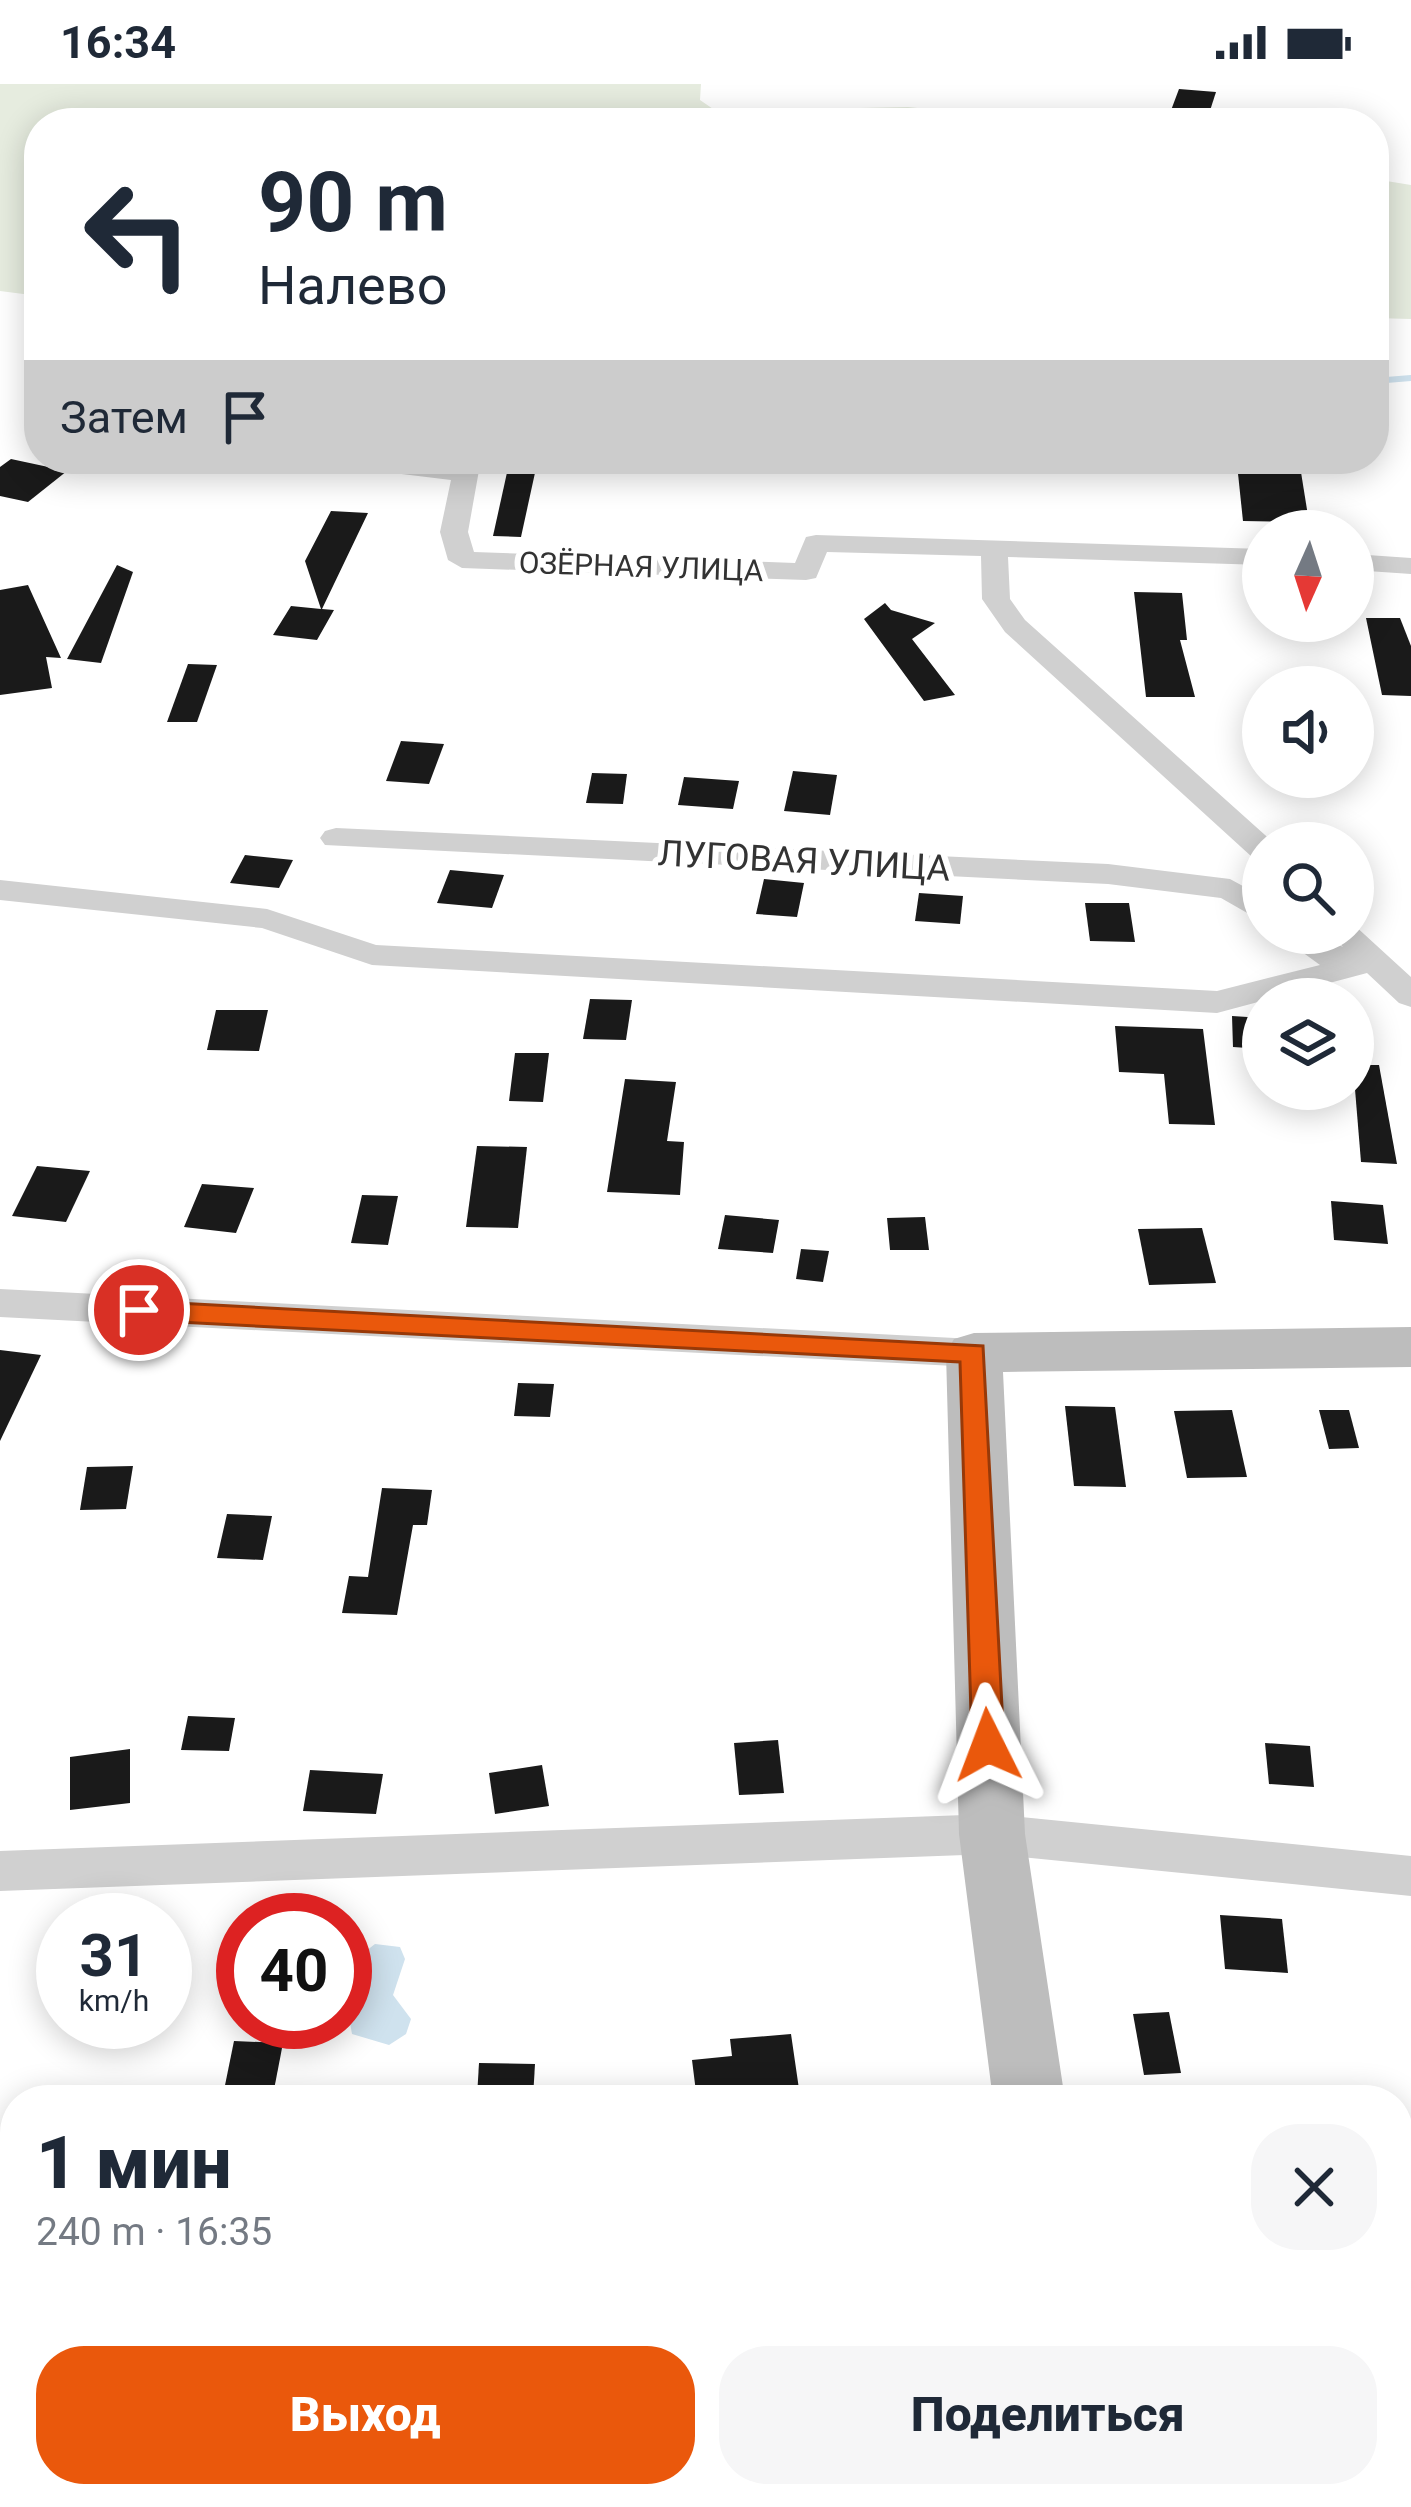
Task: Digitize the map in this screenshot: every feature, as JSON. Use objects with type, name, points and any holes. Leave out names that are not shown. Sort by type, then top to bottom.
[{"type":"street","name":"ОЗЁРНАЯ УЛИЦА","points":[[465,474],[454,532],[462,560],[806,572],[816,543],[1242,556]]},
{"type":"street","points":[[994,547],[996,599],[1015,626],[1242,831]]},
{"type":"street","points":[[1374,563],[1411,566]]},
{"type":"street","name":"ЛУГОВАЯ УЛИЦА","points":[[336,838],[1108,874],[1230,889],[1242,897]]},
{"type":"street","points":[[0,890],[267,919],[372,955],[1193,1001],[1217,1002],[1374,961]]},
{"type":"street","points":[[1322,954],[1374,961]]},
{"type":"street","points":[[1368,954],[1411,996]]},
{"type":"street","points":[[0,1303],[974,1353],[1411,1347]]},
{"type":"street","points":[[974,1353],[992,1834],[1027,2085]]},
{"type":"street","points":[[0,1871],[992,1834],[1411,1876]]},
{"type":"shaded area","points":[[0,84],[701,84],[700,100],[712,108],[24,108],[24,294],[0,291]]},
{"type":"shaded area","points":[[1389,181],[1411,185],[1411,319],[1389,318]]},
{"type":"water","points":[[372,1946],[400,1947],[405,1959],[393,1995],[411,2019],[406,2034],[389,2045],[372,2040]]},
{"type":"building","points":[[1179,89],[1216,92],[1211,108],[1172,108]]},
{"type":"building","points":[[11,459],[24,462],[24,474],[63,474],[28,502],[0,496],[0,467]]},
{"type":"building","points":[[507,474],[535,474],[521,537],[493,536]]},
{"type":"building","points":[[1238,474],[1301,474],[1307,510],[1242,512]]},
{"type":"building","points":[[331,511],[368,513],[322,609],[334,610],[317,640],[273,635],[291,606],[321,609],[305,561]]},
{"type":"building","points":[[117,565],[133,572],[101,663],[67,659]]},
{"type":"building","points":[[28,585],[61,658],[46,657],[52,688],[0,695],[0,590]]},
{"type":"building","points":[[1134,592],[1182,593],[1187,640],[1180,640],[1195,697],[1146,697]]},
{"type":"building","points":[[885,603],[891,610],[935,623],[912,639],[955,695],[924,701],[864,619]]},
{"type":"building","points":[[1374,618],[1400,618],[1411,646],[1411,696],[1382,695],[1371,642]]},
{"type":"building","points":[[188,664],[217,665],[197,722],[167,722]]},
{"type":"building","points":[[401,741],[444,744],[429,784],[386,781]]},
{"type":"building","points":[[793,771],[837,775],[830,815],[784,811]]},
{"type":"building","points":[[592,773],[627,774],[623,804],[586,803]]},
{"type":"building","points":[[684,777],[739,781],[733,809],[678,805]]},
{"type":"building","points":[[245,855],[293,860],[279,888],[230,883]]},
{"type":"building","points":[[450,870],[504,875],[492,908],[437,903]]},
{"type":"building","points":[[764,879],[804,883],[797,917],[756,914]]},
{"type":"building","points":[[919,893],[963,896],[960,924],[915,921]]},
{"type":"building","points":[[1085,903],[1129,903],[1135,942],[1090,941]]},
{"type":"building","points":[[590,999],[632,1000],[626,1040],[583,1039]]},
{"type":"building","points":[[216,1010],[268,1010],[259,1051],[207,1050]]},
{"type":"building","points":[[1232,1016],[1242,1017],[1242,1048],[1233,1047]]},
{"type":"building","points":[[1115,1026],[1203,1029],[1215,1125],[1169,1124],[1164,1074],[1119,1072]]},
{"type":"building","points":[[515,1053],[549,1053],[543,1102],[509,1101]]},
{"type":"building","points":[[1374,1065],[1379,1065],[1397,1164],[1361,1162],[1357,1110],[1374,1110]]},
{"type":"building","points":[[625,1079],[676,1082],[667,1141],[684,1142],[680,1195],[607,1192]]},
{"type":"building","points":[[477,1146],[527,1147],[518,1228],[466,1227]]},
{"type":"building","points":[[37,1166],[90,1171],[66,1222],[12,1216]]},
{"type":"building","points":[[202,1184],[254,1188],[236,1233],[184,1227]]},
{"type":"building","points":[[362,1195],[398,1196],[388,1245],[351,1243]]},
{"type":"building","points":[[1331,1201],[1383,1205],[1388,1244],[1334,1240]]},
{"type":"building","points":[[725,1215],[779,1220],[773,1253],[718,1249]]},
{"type":"building","points":[[925,1217],[929,1250],[890,1250],[887,1218]]},
{"type":"building","points":[[1202,1228],[1216,1283],[1149,1285],[1138,1229]]},
{"type":"building","points":[[801,1249],[829,1251],[823,1282],[796,1279]]},
{"type":"building","points":[[0,1350],[41,1355],[0,1441]]},
{"type":"building","points":[[518,1383],[554,1384],[550,1417],[514,1416]]},
{"type":"building","points":[[1065,1406],[1115,1407],[1126,1487],[1074,1486]]},
{"type":"building","points":[[1232,1410],[1247,1477],[1187,1478],[1174,1411]]},
{"type":"building","points":[[1319,1410],[1349,1410],[1359,1448],[1329,1449]]},
{"type":"building","points":[[133,1466],[126,1509],[80,1510],[87,1467]]},
{"type":"building","points":[[382,1488],[432,1490],[427,1525],[413,1525],[397,1615],[342,1613],[349,1576],[368,1577]]},
{"type":"building","points":[[227,1514],[272,1516],[263,1560],[217,1558]]},
{"type":"building","points":[[188,1716],[235,1718],[229,1751],[181,1750]]},
{"type":"building","points":[[778,1740],[784,1793],[739,1795],[734,1743]]},
{"type":"building","points":[[1265,1743],[1310,1746],[1314,1787],[1269,1784]]},
{"type":"building","points":[[130,1749],[130,1803],[70,1810],[70,1757]]},
{"type":"building","points":[[542,1765],[549,1806],[495,1814],[489,1773]]},
{"type":"building","points":[[310,1770],[383,1774],[376,1814],[303,1811]]},
{"type":"building","points":[[1220,1915],[1282,1919],[1288,1973],[1225,1969]]},
{"type":"building","points":[[1169,2012],[1181,2073],[1144,2075],[1133,2014]]},
{"type":"building","points":[[791,2034],[798,2085],[695,2085],[692,2060],[732,2056],[730,2039]]},
{"type":"building","points":[[232,2049],[282,2049],[275,2085],[225,2085]]},
{"type":"building","points":[[479,2063],[535,2064],[534,2085],[478,2085]]},
{"type":"waterway","points":[[1389,380],[1411,378]]},
{"type":"route","points":[[139,1310],[974,1353],[988,1745]]}]
